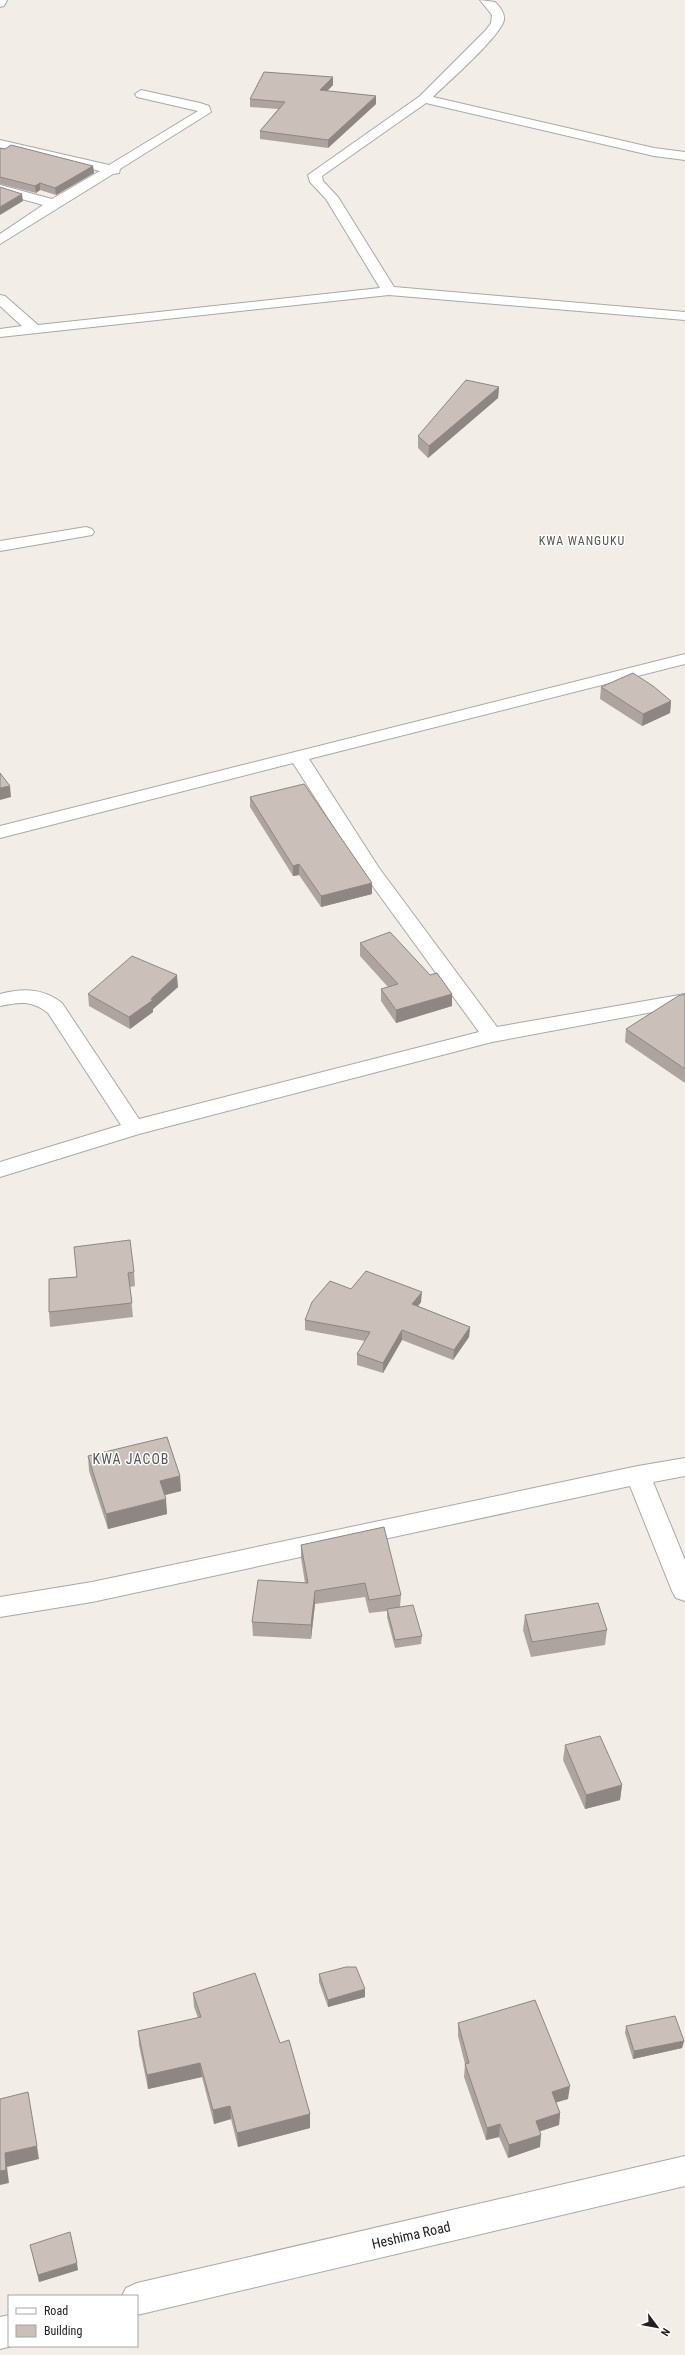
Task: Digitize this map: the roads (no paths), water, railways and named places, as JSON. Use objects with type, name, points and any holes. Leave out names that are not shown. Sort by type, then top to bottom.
[{"type":"street","points":[[0,4],[1,0]]},
{"type":"street","points":[[389,291],[331,197],[314,177],[424,99],[498,24],[499,17],[495,8],[486,0]]},
{"type":"street","points":[[0,240],[54,204],[114,170],[206,112],[204,109],[196,106],[141,94]]},
{"type":"street","points":[[424,99],[654,152],[685,156]]},
{"type":"street","points":[[0,144],[114,170]]},
{"type":"street","points":[[0,189],[54,204]]},
{"type":"street","points":[[0,333],[34,328],[389,291],[685,316]]},
{"type":"street","points":[[0,299],[34,328]]},
{"type":"street","points":[[0,546],[86,532]]},
{"type":"street","points":[[0,832],[299,758],[685,659]]},
{"type":"street","points":[[299,758],[372,870],[492,1035]]},
{"type":"street","points":[[0,1000],[17,996],[35,996],[45,998],[55,1008],[134,1128]]},
{"type":"street","points":[[0,1170],[134,1128],[492,1035],[685,1000]]},
{"type":"street","points":[[0,1607],[92,1592],[638,1475],[685,1467]]},
{"type":"street","points":[[638,1475],[685,1591]]},
{"type":"street","name":"Heshima Road","points":[[138,2299],[685,2171]]},
{"type":"district","name":"KWA WANGUKU","points":[[582,541]]},
{"type":"district","name":"KWA JACOB","points":[[131,1459]]}]
